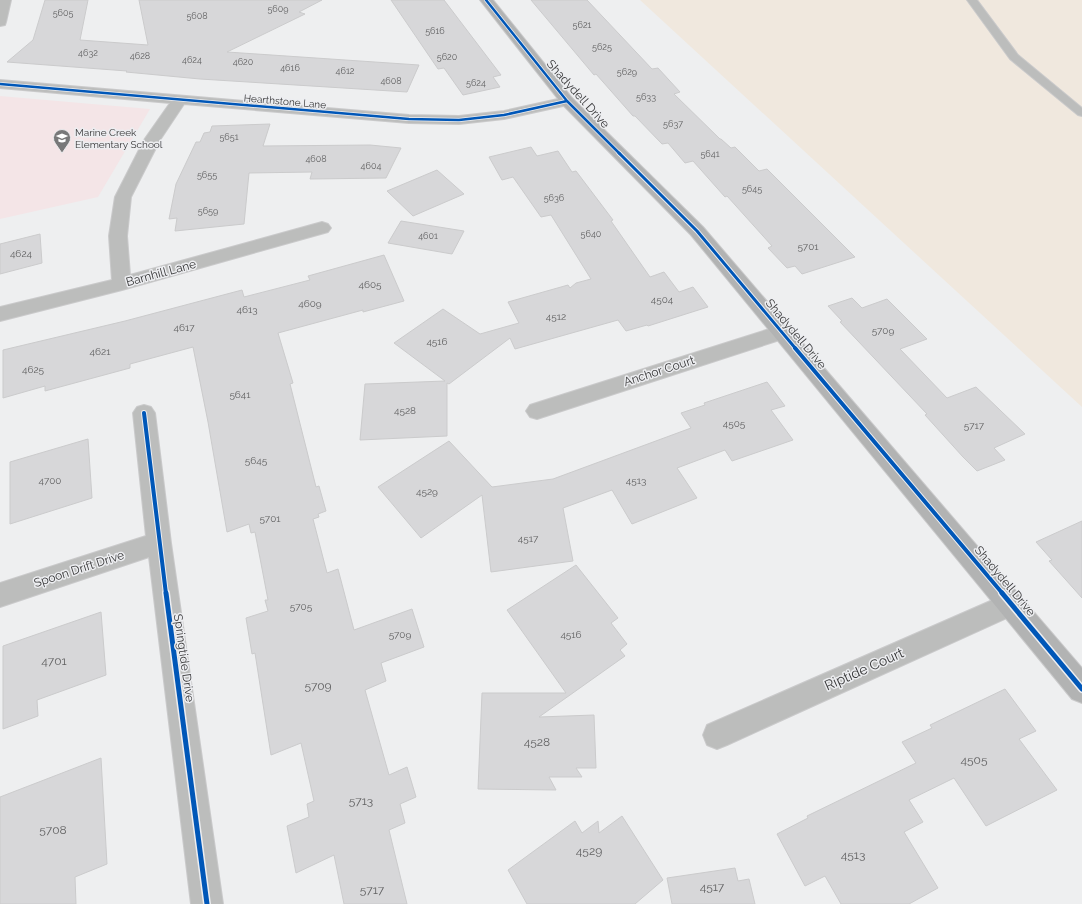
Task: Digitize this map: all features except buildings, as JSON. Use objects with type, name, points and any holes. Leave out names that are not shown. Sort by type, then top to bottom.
[{"type":"street","points":[[0,22],[5,0]]},
{"type":"street","name":"Shadydell Drive","points":[[486,0],[567,100],[697,231],[1082,689]]},
{"type":"street","name":"Hearthstone Lane","points":[[0,84],[409,119],[459,120],[504,115],[567,100]]},
{"type":"street","points":[[122,284],[118,236],[123,197],[152,140],[179,100]]},
{"type":"street","name":"Barnhill Lane","points":[[0,314],[122,284],[322,228]]},
{"type":"street","name":"Anchor Court","points":[[537,411],[782,332]]},
{"type":"street","name":"Springtide Drive","points":[[144,414],[159,543],[207,904]]},
{"type":"street","name":"Spoon Drift Drive","points":[[0,596],[159,543]]},
{"type":"street","name":"Riptide Court","points":[[717,735],[1011,604]]},
{"type":"lane","points":[[972,0],[1014,57],[1082,113]]},
{"type":"shaded area","points":[[640,0],[1082,0],[1082,407]]},
{"type":"shaded area","name":"Marine Creek Elementary School","points":[[0,96],[150,109],[98,197],[0,219]]},
{"type":"cycle path","points":[[486,0],[567,101],[697,231],[1082,689]]},
{"type":"cycle path","points":[[0,84],[409,119],[459,120],[504,115],[567,101]]},
{"type":"cycle path","points":[[144,413],[159,543],[207,904]]},
{"type":"place","name":"Marine Creek Elementary School","points":[[62,153]]}]
